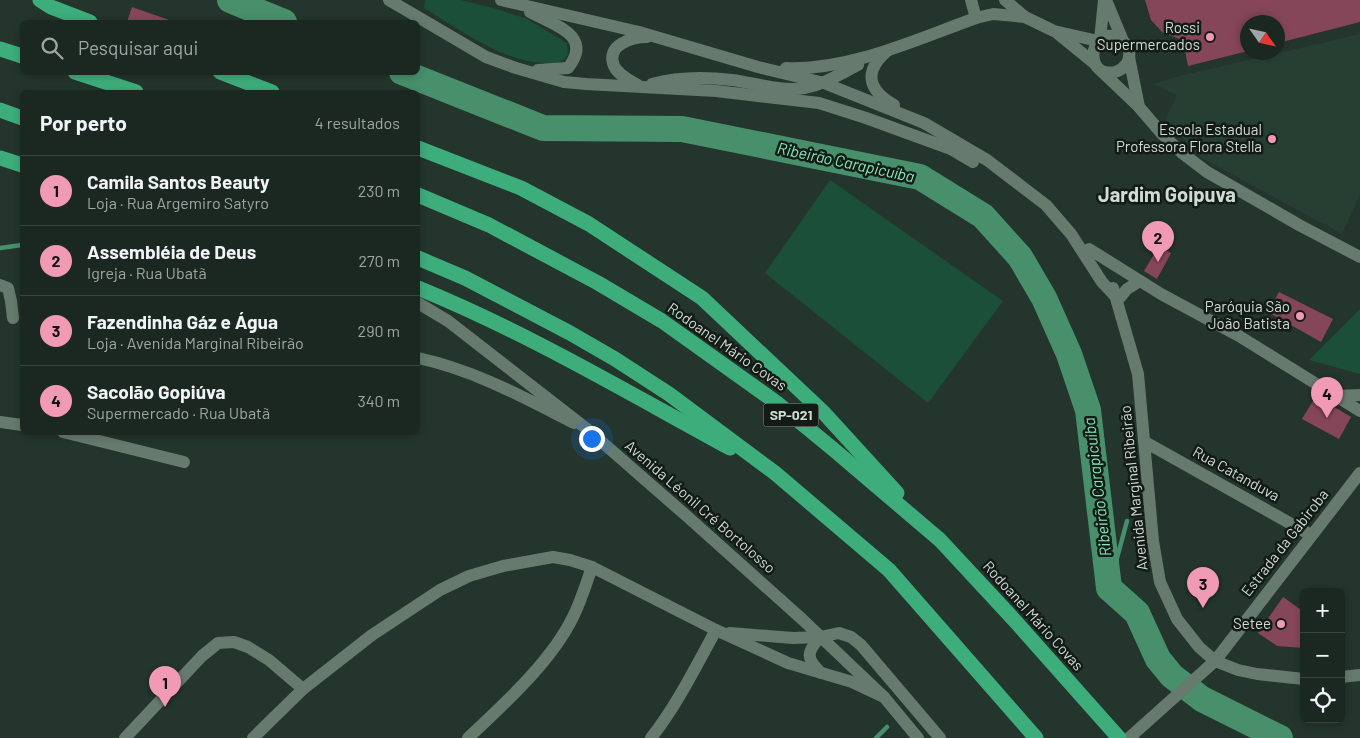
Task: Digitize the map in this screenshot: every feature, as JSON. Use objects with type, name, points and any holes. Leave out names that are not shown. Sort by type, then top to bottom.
[{"type":"highway","points":[[40,0],[50,7],[85,20]]},
{"type":"highway","points":[[0,49],[20,55]]},
{"type":"highway","points":[[84,75],[130,90]]},
{"type":"highway","points":[[228,75],[267,90]]},
{"type":"highway","points":[[0,110],[20,117]]},
{"type":"highway","points":[[420,149],[530,192],[589,224],[702,298],[824,413],[940,540]]},
{"type":"highway","points":[[0,158],[20,164]]},
{"type":"highway","name":"Rodoanel Mário Covas","points":[[420,195],[498,230],[598,282],[662,321],[777,403],[833,448],[940,540],[1119,738]]},
{"type":"highway","points":[[420,259],[465,278],[616,359],[670,394],[775,473],[888,570],[1036,738]]},
{"type":"highway","points":[[420,289],[528,338],[775,473]]},
{"type":"main road","points":[[389,0],[486,57],[516,68],[564,82],[716,91],[819,103],[951,149],[1028,192]]},
{"type":"main road","points":[[501,0],[657,37],[758,67],[824,83],[924,123]]},
{"type":"main road","points":[[971,0],[976,18]]},
{"type":"main road","points":[[1005,0],[1025,17],[1054,31],[1099,41],[1112,36],[1123,41]]},
{"type":"main road","points":[[1105,0],[1099,41],[1094,48],[1093,55],[1098,67],[1107,73],[1119,71],[1128,63],[1129,57]]},
{"type":"main road","points":[[1105,0],[1123,41],[1127,45],[1139,107]]},
{"type":"main road","points":[[514,4],[567,31],[574,38],[578,49],[575,59],[568,68],[563,70],[545,71],[516,68]]},
{"type":"main road","points":[[758,67],[818,68],[843,64],[976,18],[993,14],[1025,17]]},
{"type":"main road","points":[[1054,31],[1098,67],[1139,107],[1169,141],[1207,172],[1299,225],[1360,257]]},
{"type":"main road","points":[[657,37],[636,37],[627,40],[615,50],[614,65],[622,76],[641,86],[670,79],[731,80],[785,89],[803,88],[824,83],[888,49]]},
{"type":"main road","points":[[888,49],[874,64],[871,73],[871,82],[876,92],[884,100],[987,160],[1046,204],[1071,234],[1102,282],[1116,298],[1140,281]]},
{"type":"main road","points":[[1071,234],[1089,249],[1140,281],[1239,336],[1360,411]]},
{"type":"main road","name":"Avenida Marginal Ribeirão","points":[[1089,249],[1110,280],[1138,374],[1153,541],[1160,582],[1177,619],[1199,647],[1215,660],[1238,670],[1300,679]]},
{"type":"main road","points":[[0,285],[8,288],[12,318]]},
{"type":"main road","name":"Avenida Léonil Cré Bortolosso","points":[[420,303],[448,321],[587,430],[689,518],[803,620],[884,697],[918,738]]},
{"type":"main road","points":[[420,358],[444,363],[502,386],[587,430]]},
{"type":"main road","points":[[1336,396],[1360,395]]},
{"type":"main road","points":[[0,422],[20,425]]},
{"type":"main road","points":[[75,435],[184,462]]},
{"type":"main road","name":"Rua Catanduva","points":[[1145,442],[1311,535]]},
{"type":"main road","name":"Estrada da Gabiroba","points":[[1129,738],[1215,660],[1360,473]]},
{"type":"main road","points":[[253,738],[303,689],[372,635],[440,590],[470,576],[503,566],[553,557],[592,567],[719,631],[788,663],[852,682],[884,697]]},
{"type":"main road","points":[[468,738],[502,706],[556,646],[573,617],[592,567]]},
{"type":"main road","points":[[719,631],[793,638],[820,637],[839,633],[851,637],[861,645],[940,738]]},
{"type":"main road","points":[[651,738],[719,631]]},
{"type":"main road","points":[[820,637],[810,648],[809,656],[810,661],[821,673]]},
{"type":"main road","points":[[125,738],[202,656],[218,643],[234,642],[248,647],[269,660],[303,689]]},
{"type":"main road","points":[[1345,677],[1360,676]]},
{"type":"shaded area","name":"Escola Estadual Professora Flora Stella","points":[[1360,34],[1360,195],[1342,234],[1202,158],[1165,120],[1177,95],[1153,84],[1248,60],[1285,60],[1285,51]]},
{"type":"green space","points":[[425,0],[461,0],[527,19],[567,43],[568,55],[557,64],[512,57],[481,43],[424,8]]},
{"type":"green space","points":[[830,180],[1003,301],[928,403],[765,273]]},
{"type":"green space","points":[[1360,309],[1360,374],[1309,360]]},
{"type":"building","name":"Rossi Supermercados","points":[[1145,0],[1360,0],[1360,22],[1285,41],[1285,15],[1240,15],[1240,53],[1188,66],[1183,40],[1163,33],[1151,20]]},
{"type":"building","points":[[132,7],[169,20],[128,20]]},
{"type":"building","points":[[1159,246],[1171,253],[1157,279],[1144,271]]},
{"type":"building","name":"Paróquia São João Batista","points":[[1279,292],[1333,319],[1321,342],[1268,312]]},
{"type":"building","points":[[1316,396],[1351,417],[1339,439],[1302,419]]},
{"type":"building","name":"Setee","points":[[1283,597],[1300,609],[1300,648],[1277,646],[1258,633]]},
{"type":"waterway","name":"Ribeirão Carapicuíba","points":[[230,0],[279,20]]},
{"type":"waterway","name":"Ribeirão Carapicuíba","points":[[410,75],[543,128],[682,129],[920,177],[983,216],[1020,257],[1044,298],[1069,354],[1088,410],[1109,588],[1137,613],[1158,659],[1172,676],[1202,699],[1280,738]]},
{"type":"waterway","points":[[0,248],[20,245]]},
{"type":"waterway","points":[[1109,588],[1127,521]]},
{"type":"waterway","points":[[876,738],[887,727]]},
{"type":"place","name":"Rossi Supermercados","points":[[1210,37]]},
{"type":"place","name":"Escola Estadual Professora Flora Stella","points":[[1272,139]]},
{"type":"place","name":"Assembléia de Deus","points":[[1158,262]]},
{"type":"place","name":"Paróquia São João Batista","points":[[1300,316]]},
{"type":"place","name":"Sacolão Gopiúva","points":[[1327,418]]},
{"type":"place","name":"Fazendinha Gáz e Água","points":[[1203,608]]},
{"type":"place","name":"Setee","points":[[1281,624]]},
{"type":"place","name":"Camila Santos Beauty","points":[[165,707]]},
{"type":"district","name":"Jardim Goipuva","points":[[1167,195]]}]
